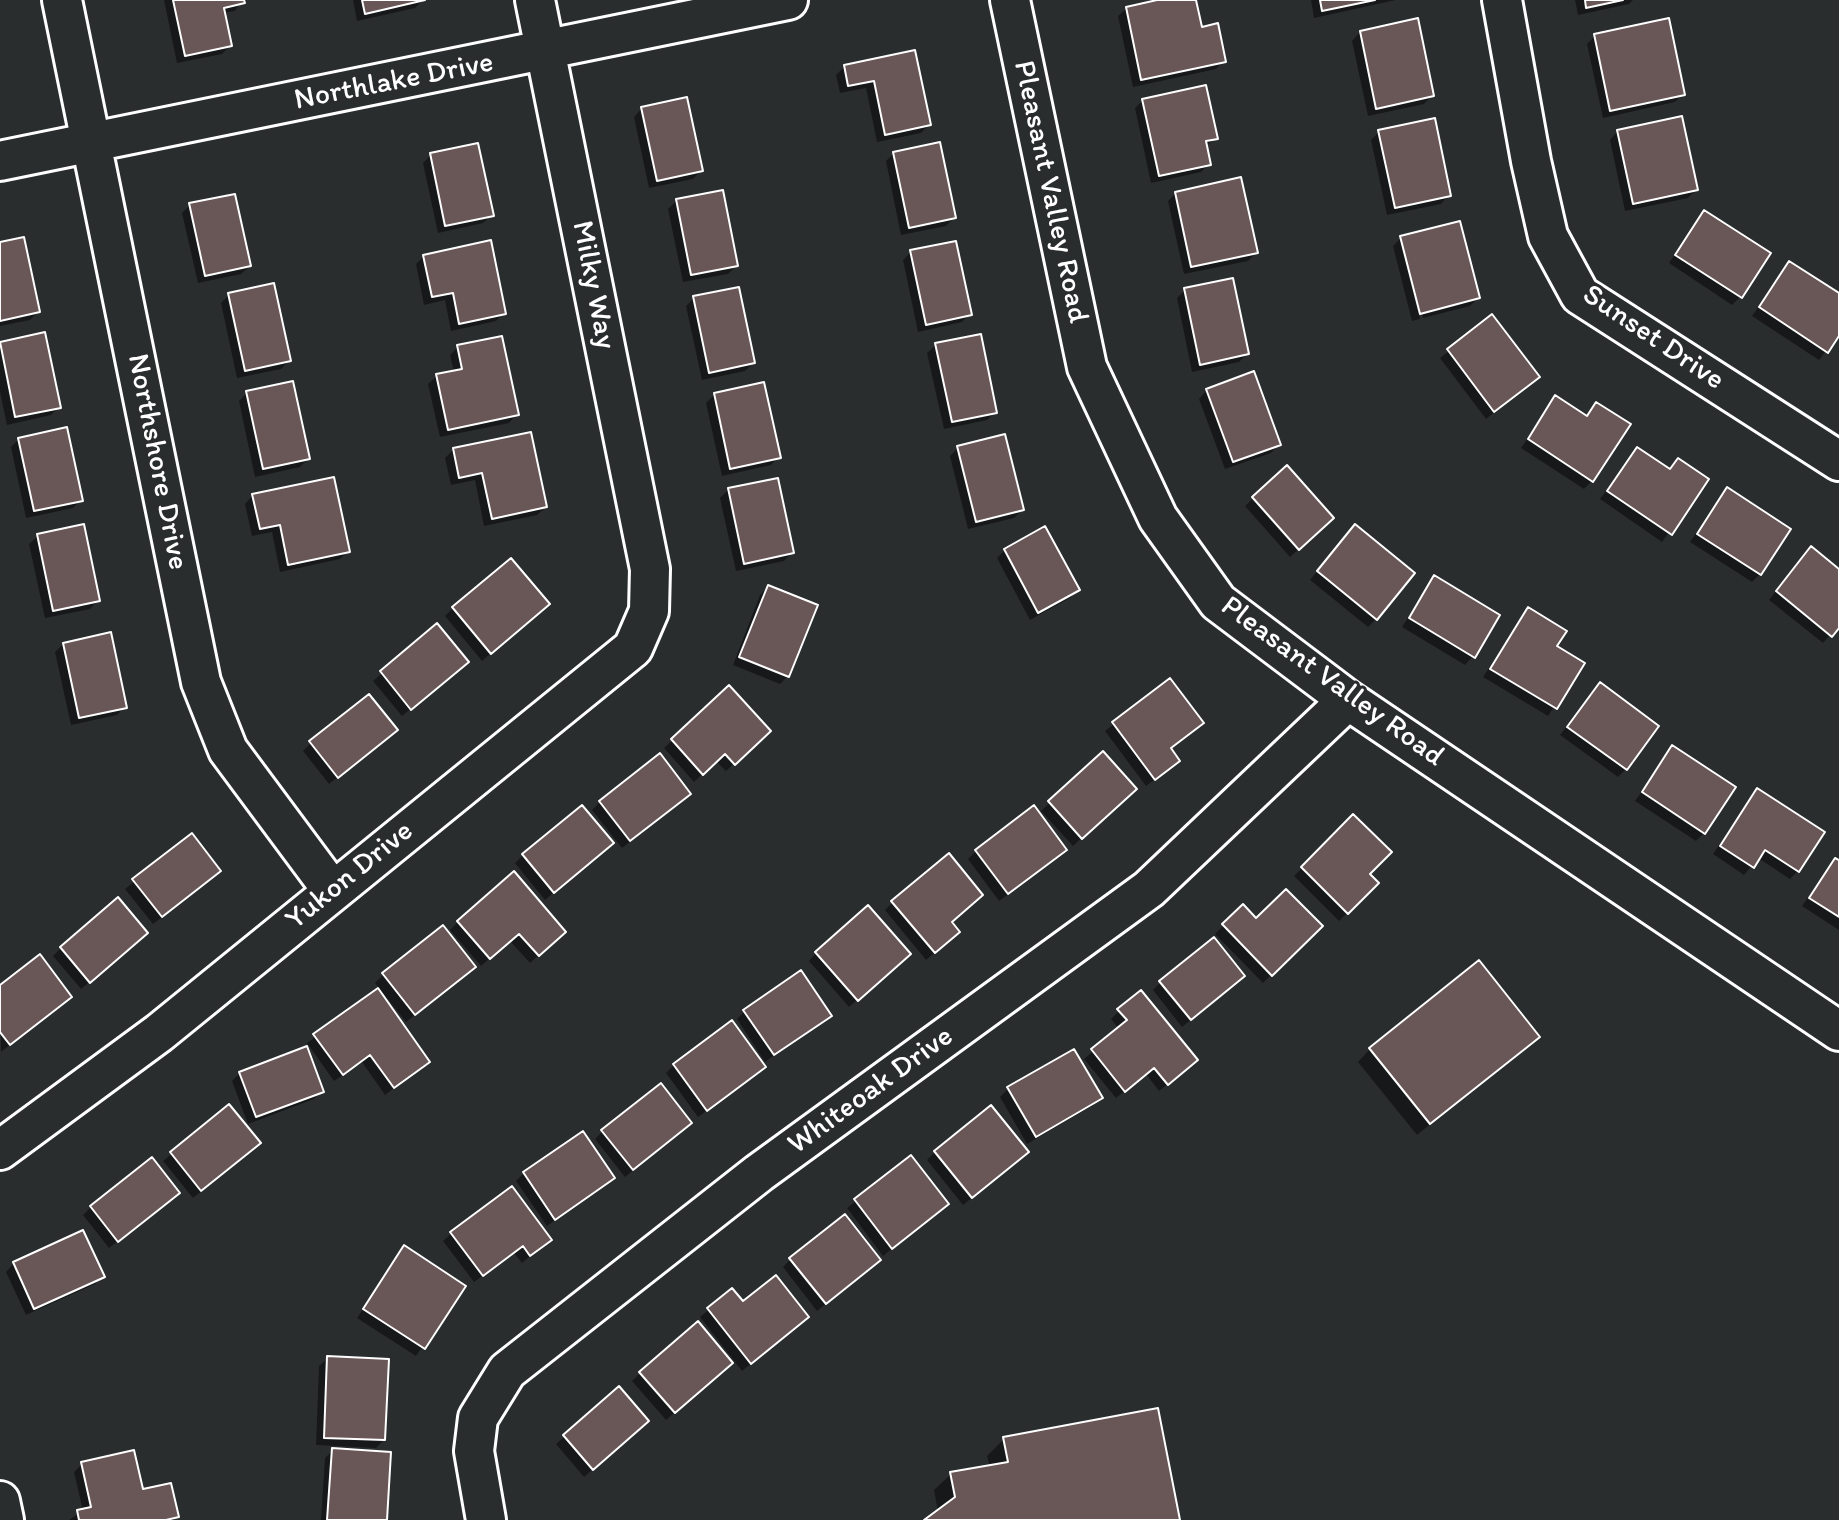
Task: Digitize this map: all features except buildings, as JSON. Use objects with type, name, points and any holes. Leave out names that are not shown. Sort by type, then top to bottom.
[{"type":"street","name":"Northshore Drive","points":[[62,0],[201,682],[228,750],[332,890]]},
{"type":"street","name":"Milky Way","points":[[535,0],[650,569]]},
{"type":"street","name":"Northlake Drive","points":[[0,161],[788,0]]},
{"type":"street","name":"Pleasant Valley Road","points":[[1010,0],[1087,368],[1158,518],[1218,602],[1348,701],[1839,1031]]},
{"type":"street","name":"Sunset Drive","points":[[1502,0],[1531,161],[1548,236],[1580,295],[1839,461]]},
{"type":"street","name":"Yukon Drive","points":[[0,1150],[159,1033],[633,648],[649,611],[650,569]]},
{"type":"street","name":"Whiteoak Drive","points":[[486,1520],[474,1451],[478,1418],[507,1371],[759,1173],[1149,889],[1348,701]]},
{"type":"street","points":[[0,1501],[4,1520]]}]
